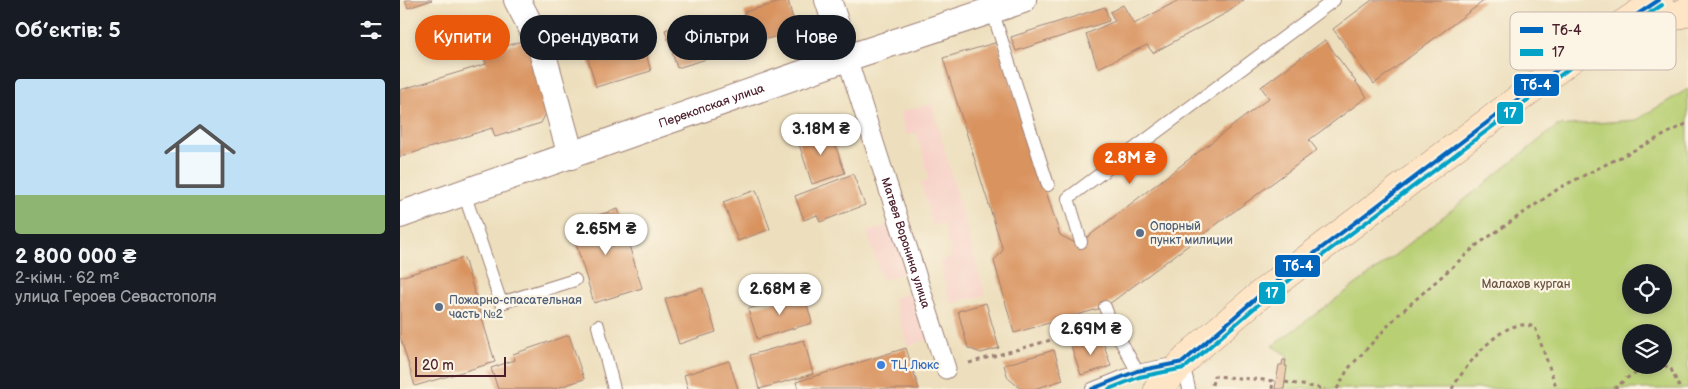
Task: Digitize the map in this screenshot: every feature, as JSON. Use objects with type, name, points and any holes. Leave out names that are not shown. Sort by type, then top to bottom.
[{"type":"main road","points":[[1641,12],[1659,0]]},
{"type":"main road","points":[[1676,17],[1688,12]]},
{"type":"main road","points":[[1158,389],[1194,351],[1262,293],[1557,70]]},
{"type":"street","points":[[517,0],[540,44],[571,156]]},
{"type":"street","points":[[828,0],[833,15]]},
{"type":"street","name":"Перекопская улица","points":[[856,55],[1023,0]]},
{"type":"street","name":"Перекопская улица","points":[[400,215],[840,60]]},
{"type":"street","name":"Матвея Воронина улица","points":[[847,60],[946,369]]},
{"type":"lane","points":[[1081,242],[1068,198],[1334,0]]},
{"type":"lane","points":[[992,10],[1048,185]]},
{"type":"lane","points":[[464,193],[501,303],[575,280]]},
{"type":"lane","points":[[1105,307],[1111,323],[1137,371]]},
{"type":"lane","points":[[598,326],[614,389]]},
{"type":"lane","points":[[1092,389],[1137,371],[1183,362],[1189,389]]},
{"type":"path","points":[[1337,389],[1348,369],[1397,316],[1477,245],[1561,187],[1688,123]]},
{"type":"path","points":[[946,369],[1111,323]]},
{"type":"path","points":[[1452,389],[1480,351],[1496,338],[1522,324],[1535,327],[1557,389]]},
{"type":"path","points":[[1672,371],[1680,389]]},
{"type":"path","points":[[1614,389],[1635,374]]},
{"type":"path","points":[[1214,376],[1275,380],[1272,389]]},
{"type":"path","points":[[1285,382],[1324,389]]},
{"type":"shaded area","points":[[932,104],[985,295],[951,304],[939,262],[952,257],[943,223],[932,226],[921,182],[929,179],[917,133],[906,135],[900,112]]},
{"type":"shaded area","points":[[893,224],[908,272],[882,280],[867,232]]},
{"type":"shaded area","points":[[918,290],[933,338],[908,346],[893,298]]},
{"type":"green space","name":"Малахов курган","points":[[1688,89],[1688,389],[1284,389],[1287,355],[1272,346],[1385,263],[1557,126],[1636,120]]},
{"type":"building","points":[[405,0],[432,0],[408,8]]},
{"type":"building","points":[[788,0],[792,15],[777,15],[777,36],[767,39],[767,15],[745,15],[744,12]]},
{"type":"building","points":[[1179,0],[1244,0],[1228,12],[1153,53],[1147,45],[1098,68],[1086,34],[1115,21],[1110,12],[1123,5],[1134,24]]},
{"type":"building","points":[[1372,0],[1485,0],[1374,84],[1333,29]]},
{"type":"building","points":[[1105,7],[1109,21],[1016,51],[1011,37]]},
{"type":"building","points":[[1325,40],[1367,97],[1309,140],[1317,150],[1105,307],[1014,333],[994,261],[1003,250],[943,58],[998,42],[1060,235],[1075,243],[1081,242],[1269,98],[1261,87]]},
{"type":"building","points":[[520,42],[520,60],[535,60],[549,108],[541,123],[495,137],[492,128],[400,157],[400,90],[486,64],[485,60],[510,60],[510,45]]},
{"type":"building","points":[[588,60],[648,60],[651,71],[596,87]]},
{"type":"building","points":[[674,60],[703,60],[677,68]]},
{"type":"building","points":[[829,127],[845,173],[812,184],[797,138]]},
{"type":"building","points":[[853,174],[865,205],[820,222],[817,215],[804,220],[795,196]]},
{"type":"building","points":[[756,190],[770,229],[738,241],[723,202]]},
{"type":"building","points":[[618,209],[642,288],[594,303],[570,224]]},
{"type":"building","name":"Пожарно-спасательная часть №2","points":[[464,258],[495,362],[415,386],[400,336],[400,277]]},
{"type":"building","points":[[702,288],[716,332],[679,344],[665,299]]},
{"type":"building","points":[[804,293],[812,323],[757,339],[748,309]]},
{"type":"building","points":[[986,303],[999,348],[981,353],[968,348],[958,311]]},
{"type":"building","points":[[569,335],[584,379],[554,389],[498,389],[491,368],[515,360],[513,354]]},
{"type":"building","points":[[1101,336],[1111,366],[1081,375],[1071,346]]},
{"type":"building","points":[[804,340],[813,374],[759,389],[750,355]]},
{"type":"building","name":"ТЦ Люкс","points":[[906,348],[919,389],[798,389],[796,382]]},
{"type":"building","points":[[1054,350],[1063,380],[1034,389],[1021,389],[1008,378],[1004,365]]},
{"type":"building","points":[[1283,360],[1286,360],[1285,366],[1287,366],[1284,389],[1275,389],[1279,365],[1282,365]]},
{"type":"building","points":[[729,361],[738,389],[688,389],[684,375]]},
{"type":"transit line","name":"Тб-4","points":[[1641,12],[1659,0]]},
{"type":"transit line","name":"17","points":[[1652,12],[1662,5]]},
{"type":"transit line","name":"Тб-4","points":[[1183,362],[1262,293],[1557,70]]},
{"type":"transit line","name":"17","points":[[1187,366],[1266,298],[1567,70]]},
{"type":"transit line","name":"Тб-4","points":[[1092,389],[1137,371],[1183,362]]},
{"type":"transit line","name":"17","points":[[1109,389],[1139,377],[1184,368]]},
{"type":"place","name":"Опорный пункт милиции","points":[[1140,233]]},
{"type":"place","name":"Пожарно-спасательная часть №2","points":[[439,307]]},
{"type":"place","name":"ТЦ Люкс","points":[[881,365]]}]
